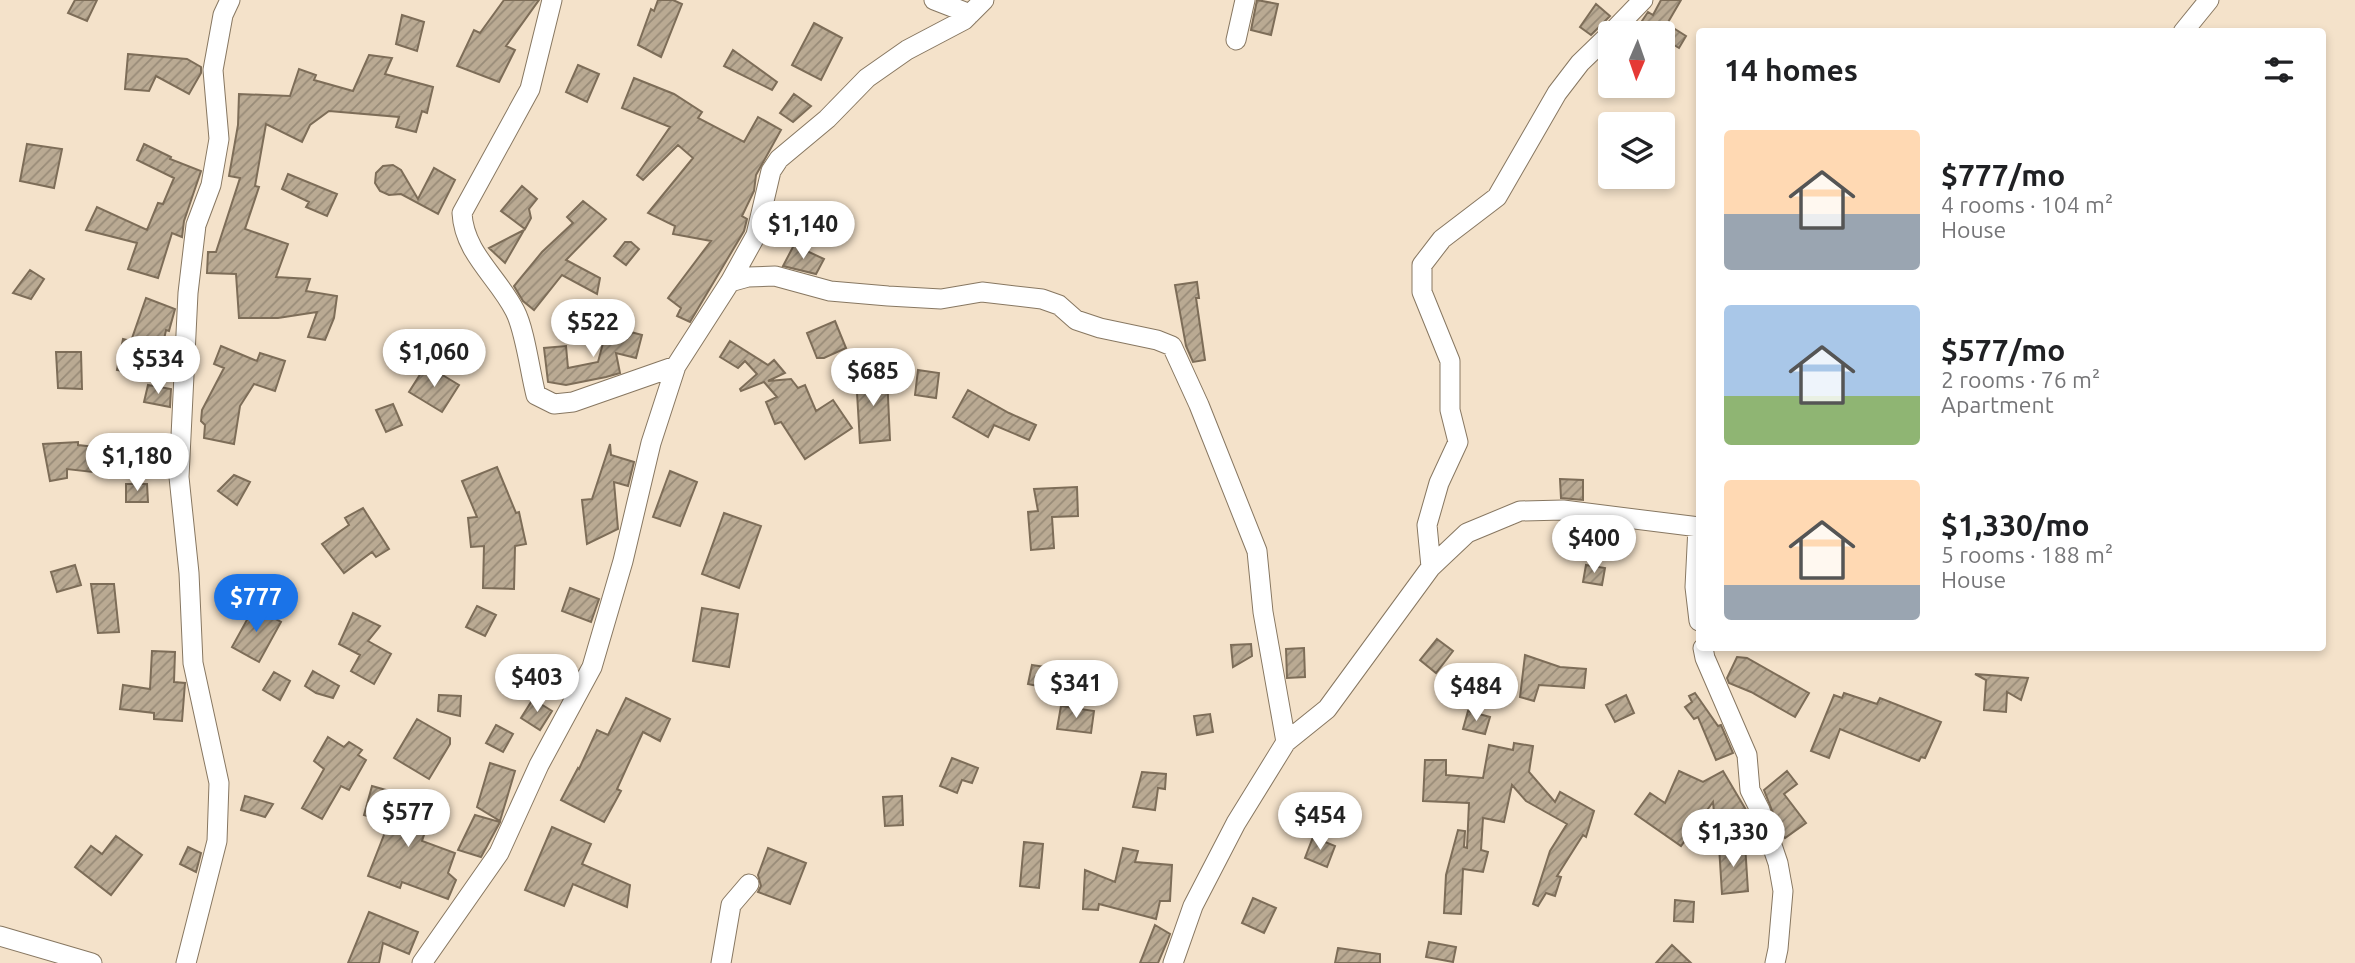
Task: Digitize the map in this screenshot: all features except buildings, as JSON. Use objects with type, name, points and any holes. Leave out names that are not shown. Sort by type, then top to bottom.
[{"type":"street","points":[[552,0],[530,89],[462,213],[463,229],[477,257],[501,287],[517,314],[536,395],[554,404],[573,402],[676,366]]},
{"type":"street","points":[[934,0],[977,7]]},
{"type":"street","points":[[1236,40],[1245,0]]},
{"type":"street","points":[[1623,21],[1643,0]]},
{"type":"street","points":[[2186,28],[2209,0]]},
{"type":"street","points":[[186,963],[217,841],[219,783],[193,663],[189,573],[179,477],[188,293],[196,225],[211,185],[219,139],[214,70],[226,2]]},
{"type":"street","points":[[422,963],[499,853],[539,765],[592,667],[623,561],[651,443],[676,366],[730,282],[756,235],[767,181],[779,159],[827,119],[867,78],[906,50],[964,20],[977,7]]},
{"type":"street","points":[[1431,567],[1427,525],[1439,483],[1458,442],[1450,410],[1450,361],[1422,292],[1422,265],[1442,239],[1497,197],[1557,93],[1580,63],[1598,46]]},
{"type":"street","points":[[730,282],[748,277],[775,276],[830,291],[876,295],[941,299],[982,292],[1042,299],[1059,305],[1076,320],[1172,346],[1219,452],[1257,551],[1274,685],[1286,742]]},
{"type":"street","points":[[1173,963],[1193,906],[1236,823],[1286,742],[1327,709],[1431,567],[1467,533],[1520,511],[1563,510],[1696,527]]},
{"type":"street","points":[[1696,572],[1696,596]]},
{"type":"street","points":[[1704,651],[1747,755],[1750,790],[1760,810],[1778,863],[1783,891],[1775,963]]},
{"type":"street","points":[[721,963],[731,905],[749,884]]},
{"type":"street","points":[[0,936],[92,963]]}]
